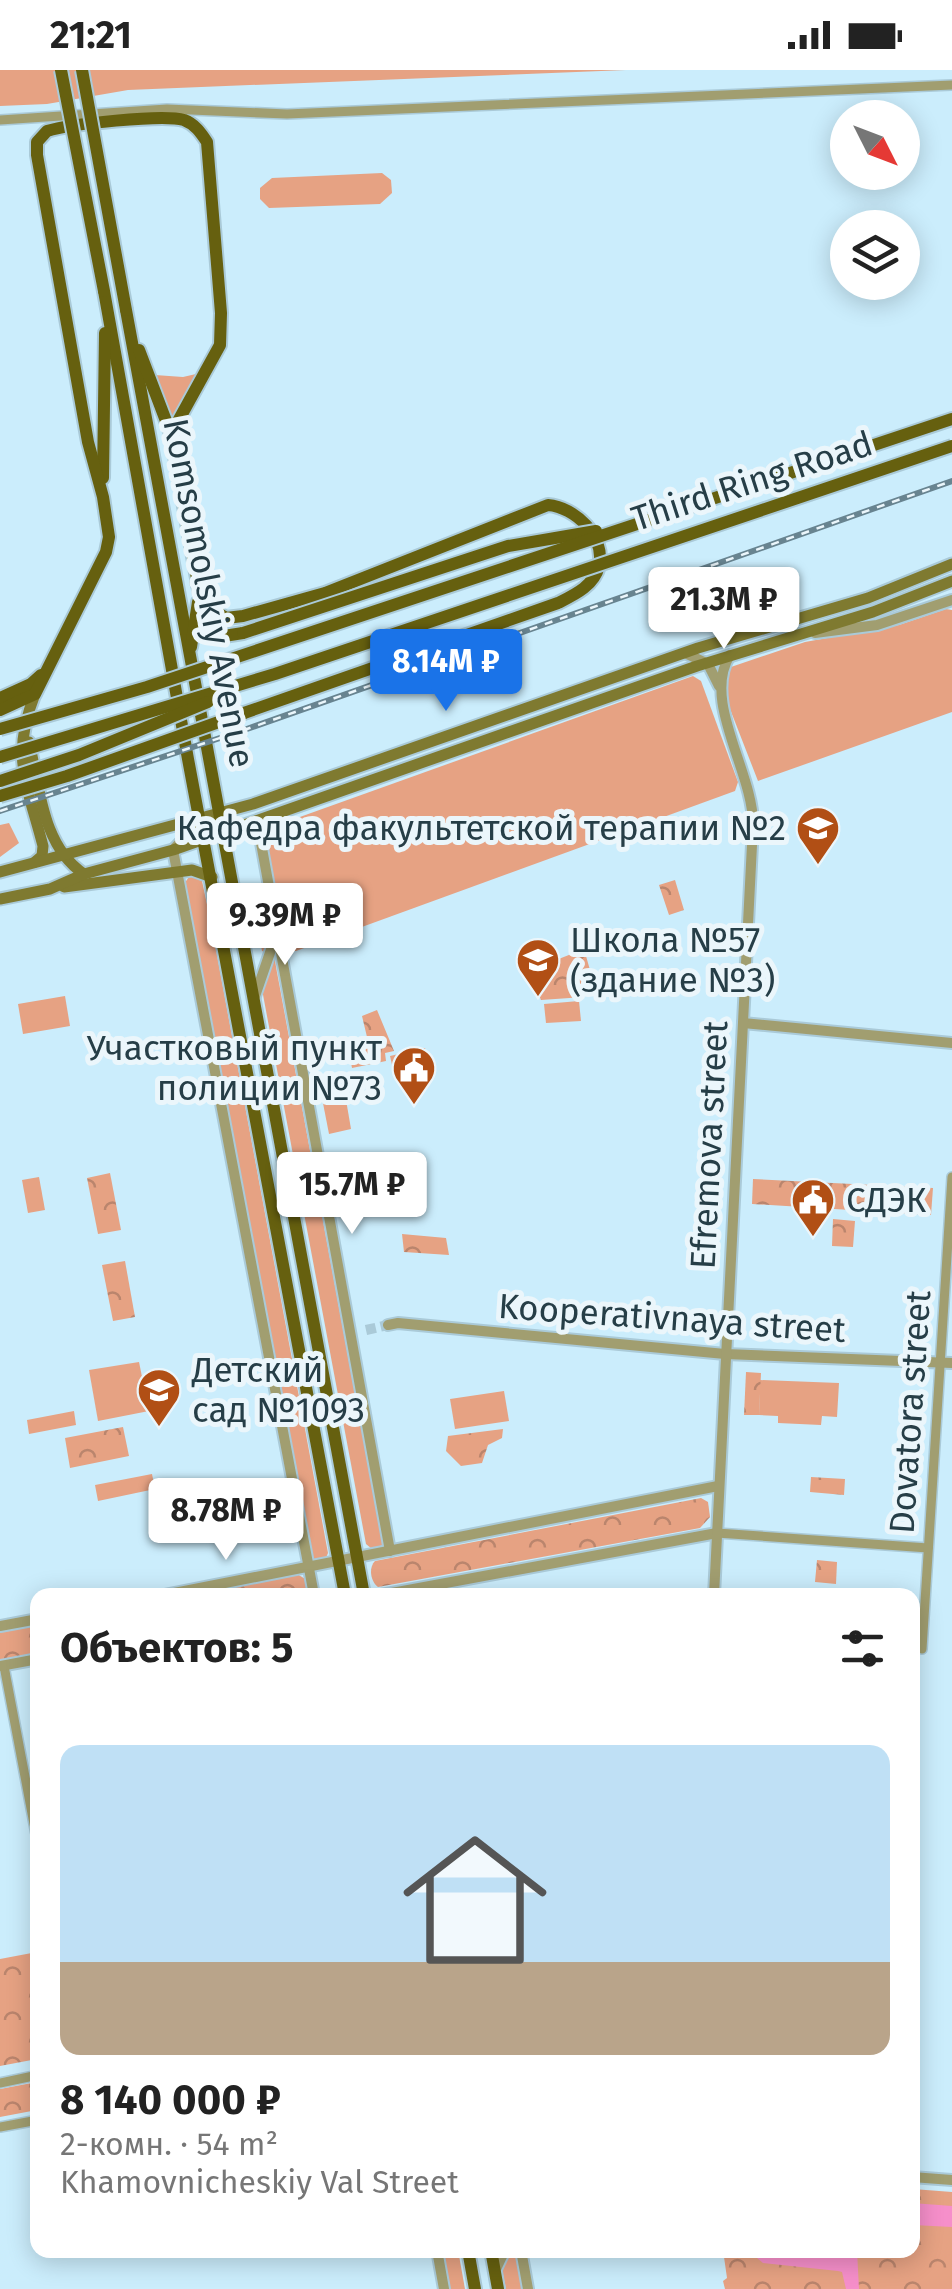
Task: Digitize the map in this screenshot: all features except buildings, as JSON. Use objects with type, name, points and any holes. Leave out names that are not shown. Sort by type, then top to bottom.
[{"type":"main road","points":[[34,864],[42,856],[42,846],[20,757],[21,734],[35,694],[108,545],[103,497],[107,377],[104,291],[61,70]]},
{"type":"main road","points":[[82,70],[128,317],[171,434],[198,588],[208,626],[216,633],[224,636],[243,632],[508,546],[643,522]]},
{"type":"main road","points":[[103,497],[85,426],[36,146],[53,128],[105,121],[178,119],[194,125],[207,142],[220,294],[220,345],[171,434]]},
{"type":"main road","name":"Komsomolskiy Avenue","points":[[104,291],[344,1588]]},
{"type":"main road","name":"Komsomolskiy Avenue","points":[[128,317],[363,1588]]},
{"type":"main road","name":"Third Ring Road","points":[[0,729],[147,687],[952,419]]},
{"type":"main road","name":"Third Ring Road","points":[[0,757],[275,674],[952,446]]},
{"type":"main road","points":[[0,796],[68,776],[558,603],[593,579],[599,565],[599,550],[577,516],[566,509],[548,506],[325,593],[243,616],[226,618],[215,612],[198,588]]},
{"type":"main road","points":[[0,872],[221,814],[685,652],[868,598],[952,564]]},
{"type":"main road","points":[[50,889],[84,874],[173,850],[257,821],[701,664],[873,612],[952,581]]},
{"type":"main road","points":[[190,654],[198,588]]},
{"type":"main road","points":[[0,698],[31,684],[50,667]]},
{"type":"main road","points":[[0,781],[123,738],[275,674]]},
{"type":"main road","points":[[0,710],[35,694]]},
{"type":"main road","points":[[28,713],[28,740],[54,843],[84,874]]},
{"type":"main road","points":[[0,899],[192,870],[212,877]]},
{"type":"main road","points":[[469,2258],[475,2289]]},
{"type":"main road","points":[[492,2258],[498,2289]]},
{"type":"street","points":[[0,120],[167,109],[287,114],[952,85]]},
{"type":"street","points":[[36,117],[36,146]]},
{"type":"street","points":[[794,636],[878,625],[952,600]]},
{"type":"street","name":"Efremova street","points":[[685,652],[701,664],[722,697],[753,803],[714,1588]]},
{"type":"street","points":[[722,697],[722,675],[730,655]]},
{"type":"street","points":[[201,820],[173,850],[313,1588]]},
{"type":"street","points":[[257,821],[390,1551]]},
{"type":"street","points":[[254,1002],[275,930]]},
{"type":"street","points":[[743,1023],[952,1043]]},
{"type":"street","name":"Dovatora street","points":[[922,1649],[946,1363],[952,1178]]},
{"type":"street","name":"Kooperativnaya street","points":[[388,1325],[726,1354],[946,1363]]},
{"type":"street","points":[[349,1332],[366,1330]]},
{"type":"street","points":[[202,1588],[718,1486]]},
{"type":"street","points":[[424,1588],[716,1533],[928,1548]]},
{"type":"street","points":[[0,1626],[30,1620]]},
{"type":"street","points":[[30,1661],[2,1666],[30,1805]]},
{"type":"street","points":[[0,2083],[30,2077]]},
{"type":"street","points":[[0,2127],[30,2121]]},
{"type":"street","points":[[920,2178],[952,2180]]},
{"type":"street","points":[[438,2258],[444,2289]]},
{"type":"street","points":[[495,2272],[501,2258]]},
{"type":"street","points":[[522,2258],[528,2289]]},
{"type":"green space","points":[[0,70],[626,70],[128,90],[47,104],[0,106]]},
{"type":"green space","points":[[382,173],[391,180],[392,193],[380,204],[269,208],[260,199],[260,188],[272,178]]},
{"type":"green space","points":[[196,374],[171,422],[155,375]]},
{"type":"green space","points":[[952,610],[952,712],[758,781],[723,691],[728,668],[805,642],[899,625]]},
{"type":"green space","points":[[693,676],[701,681],[738,782],[735,791],[296,951],[285,951],[264,846],[272,827]]},
{"type":"green space","points":[[9,823],[19,843],[0,857],[0,825]]},
{"type":"green space","points":[[191,874],[202,881],[212,928],[328,1553],[325,1560],[315,1562],[184,884]]},
{"type":"green space","points":[[675,880],[684,910],[669,915],[659,885]]},
{"type":"green space","points":[[266,906],[270,943],[266,953],[262,951],[256,920]]},
{"type":"green space","points":[[584,949],[590,970],[584,997],[541,1000],[533,981],[549,974],[546,964]]},
{"type":"green space","points":[[274,956],[383,1545],[372,1549],[366,1544],[261,984]]},
{"type":"green space","points":[[65,996],[70,1026],[23,1034],[18,1004]]},
{"type":"green space","points":[[579,1001],[581,1021],[546,1023],[544,1004]]},
{"type":"green space","points":[[377,1010],[394,1051],[385,1053],[386,1061],[352,1068],[347,1042],[367,1037],[362,1016]]},
{"type":"green space","points":[[425,1048],[429,1065],[394,1073],[390,1056]]},
{"type":"green space","points":[[345,1094],[351,1129],[329,1134],[322,1098]]},
{"type":"green space","points":[[110,1173],[121,1230],[98,1234],[87,1178]]},
{"type":"green space","points":[[39,1177],[45,1210],[28,1213],[22,1180]]},
{"type":"green space","points":[[753,1179],[933,1188],[931,1215],[752,1204]]},
{"type":"green space","points":[[833,1219],[855,1221],[853,1247],[832,1246]]},
{"type":"green space","points":[[402,1234],[446,1238],[449,1255],[404,1252]]},
{"type":"green space","points":[[125,1261],[135,1317],[113,1321],[102,1265]]},
{"type":"green space","points":[[139,1362],[149,1411],[98,1421],[89,1370]]},
{"type":"green space","points":[[746,1372],[761,1373],[759,1415],[744,1415]]},
{"type":"green space","points":[[760,1380],[839,1383],[837,1417],[822,1416],[821,1425],[778,1423],[778,1416],[759,1415]]},
{"type":"green space","points":[[504,1391],[509,1421],[455,1429],[450,1399]]},
{"type":"green space","points":[[74,1411],[76,1425],[29,1434],[27,1420]]},
{"type":"green space","points":[[123,1427],[129,1456],[70,1468],[65,1438]]},
{"type":"green space","points":[[503,1429],[502,1438],[488,1445],[482,1463],[461,1466],[446,1451],[448,1436]]},
{"type":"green space","points":[[152,1474],[155,1489],[98,1501],[95,1485]]},
{"type":"green space","points":[[811,1477],[845,1479],[844,1495],[810,1492]]},
{"type":"green space","points":[[701,1498],[708,1502],[710,1517],[700,1528],[378,1587],[371,1575],[375,1561]]},
{"type":"green space","points":[[817,1560],[837,1562],[836,1584],[815,1582]]},
{"type":"green space","points":[[297,1574],[307,1580],[308,1588],[224,1588]]},
{"type":"green space","points":[[30,1625],[30,1655],[0,1661],[0,1631]]},
{"type":"green space","points":[[30,1953],[30,2060],[0,2066],[0,1959]]},
{"type":"green space","points":[[30,2083],[30,2111],[0,2117],[0,2089]]},
{"type":"green space","points":[[920,2190],[952,2192],[952,2289],[725,2289],[723,2281],[727,2278],[724,2258],[920,2258]]},
{"type":"green space","points":[[441,2258],[459,2258],[465,2289],[447,2289]]},
{"type":"green space","points":[[500,2258],[517,2258],[523,2289],[506,2289]]},
{"type":"shaded area","points":[[920,2204],[952,2206],[952,2227],[920,2225]]},
{"type":"shaded area","points":[[757,2258],[857,2258],[859,2289],[846,2289],[842,2272],[763,2263]]},
{"type":"tunnel","points":[[366,1330],[388,1325]]},
{"type":"railway","points":[[0,811],[244,730],[952,481]]},
{"type":"place","name":"Кафедра факультетской терапии №2","points":[[818,866]]},
{"type":"place","name":"Школа №57 (здание №3)","points":[[538,998]]},
{"type":"place","name":"Участковый пункт полиции №73","points":[[414,1106]]},
{"type":"place","name":"СДЭК","points":[[813,1238]]},
{"type":"place","name":"Детский сад №1093","points":[[159,1428]]}]
